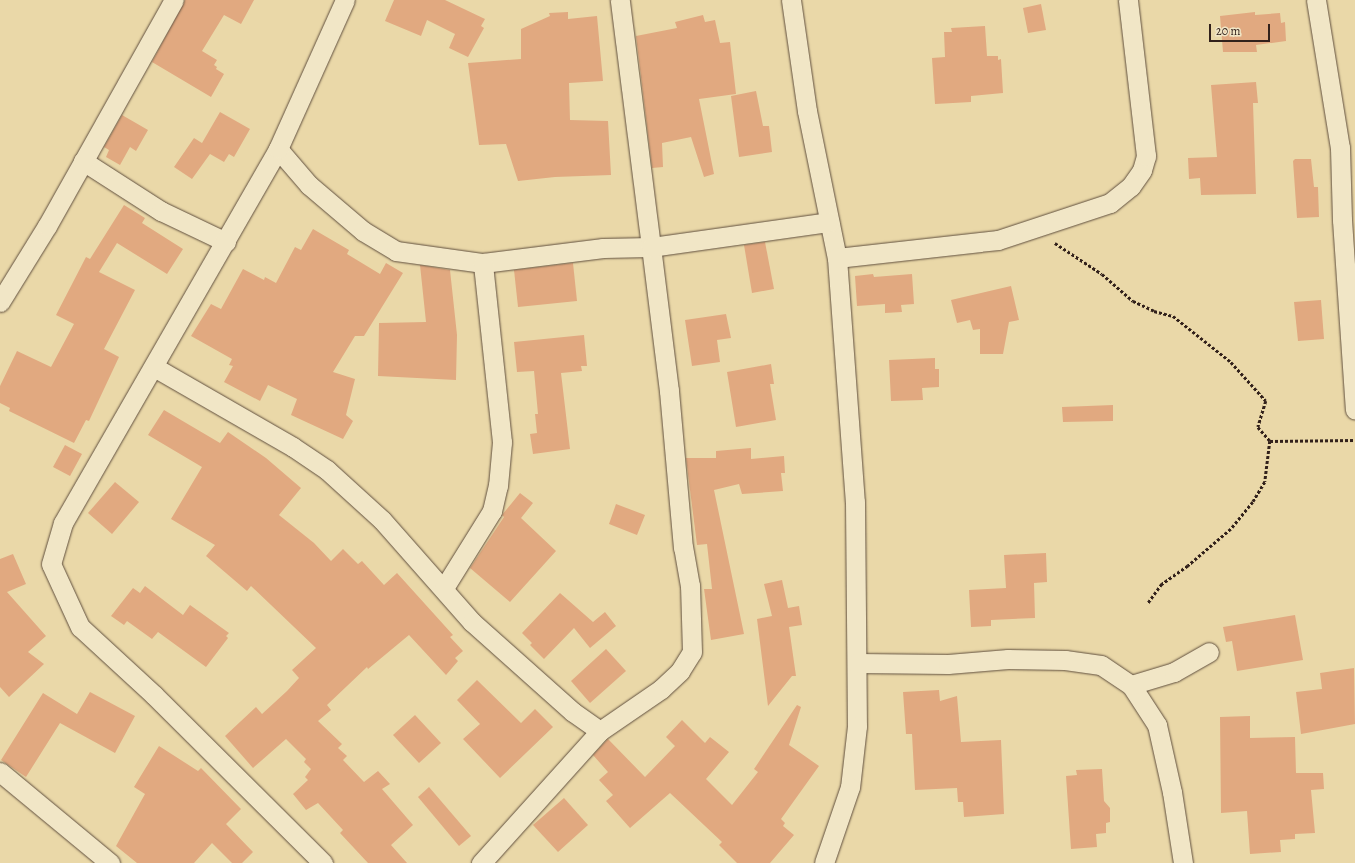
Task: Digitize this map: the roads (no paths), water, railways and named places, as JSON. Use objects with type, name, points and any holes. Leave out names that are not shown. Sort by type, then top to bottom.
[{"type":"street","points":[[0,302],[47,226],[174,0]]},
{"type":"street","points":[[323,863],[154,695],[80,627],[51,564],[63,523],[226,242],[278,149],[345,0]]},
{"type":"street","points":[[481,863],[600,731],[661,689],[680,671],[692,652],[690,586],[683,548],[669,390],[620,0]]},
{"type":"street","points":[[791,0],[808,111],[837,258],[855,502],[857,726],[850,787],[824,863]]},
{"type":"street","points":[[837,258],[998,240],[1110,203],[1131,186],[1142,170],[1146,156],[1128,0]]},
{"type":"street","points":[[1316,0],[1348,189],[1342,220],[1355,410]]},
{"type":"street","points":[[278,149],[309,185],[363,231],[396,251],[483,263],[603,248],[650,247],[829,222]]},
{"type":"street","points":[[83,161],[161,211],[226,242]]},
{"type":"street","points":[[444,588],[492,511],[498,486],[502,442],[483,263]]},
{"type":"street","points":[[154,367],[293,447],[327,470],[382,520],[444,588],[472,622],[573,712],[600,731]]},
{"type":"street","points":[[1131,685],[1174,672],[1209,652]]},
{"type":"street","points":[[857,663],[948,664],[1008,659],[1065,660],[1101,665],[1131,685],[1156,725],[1172,792],[1183,863]]},
{"type":"street","points":[[0,772],[110,863]]}]
